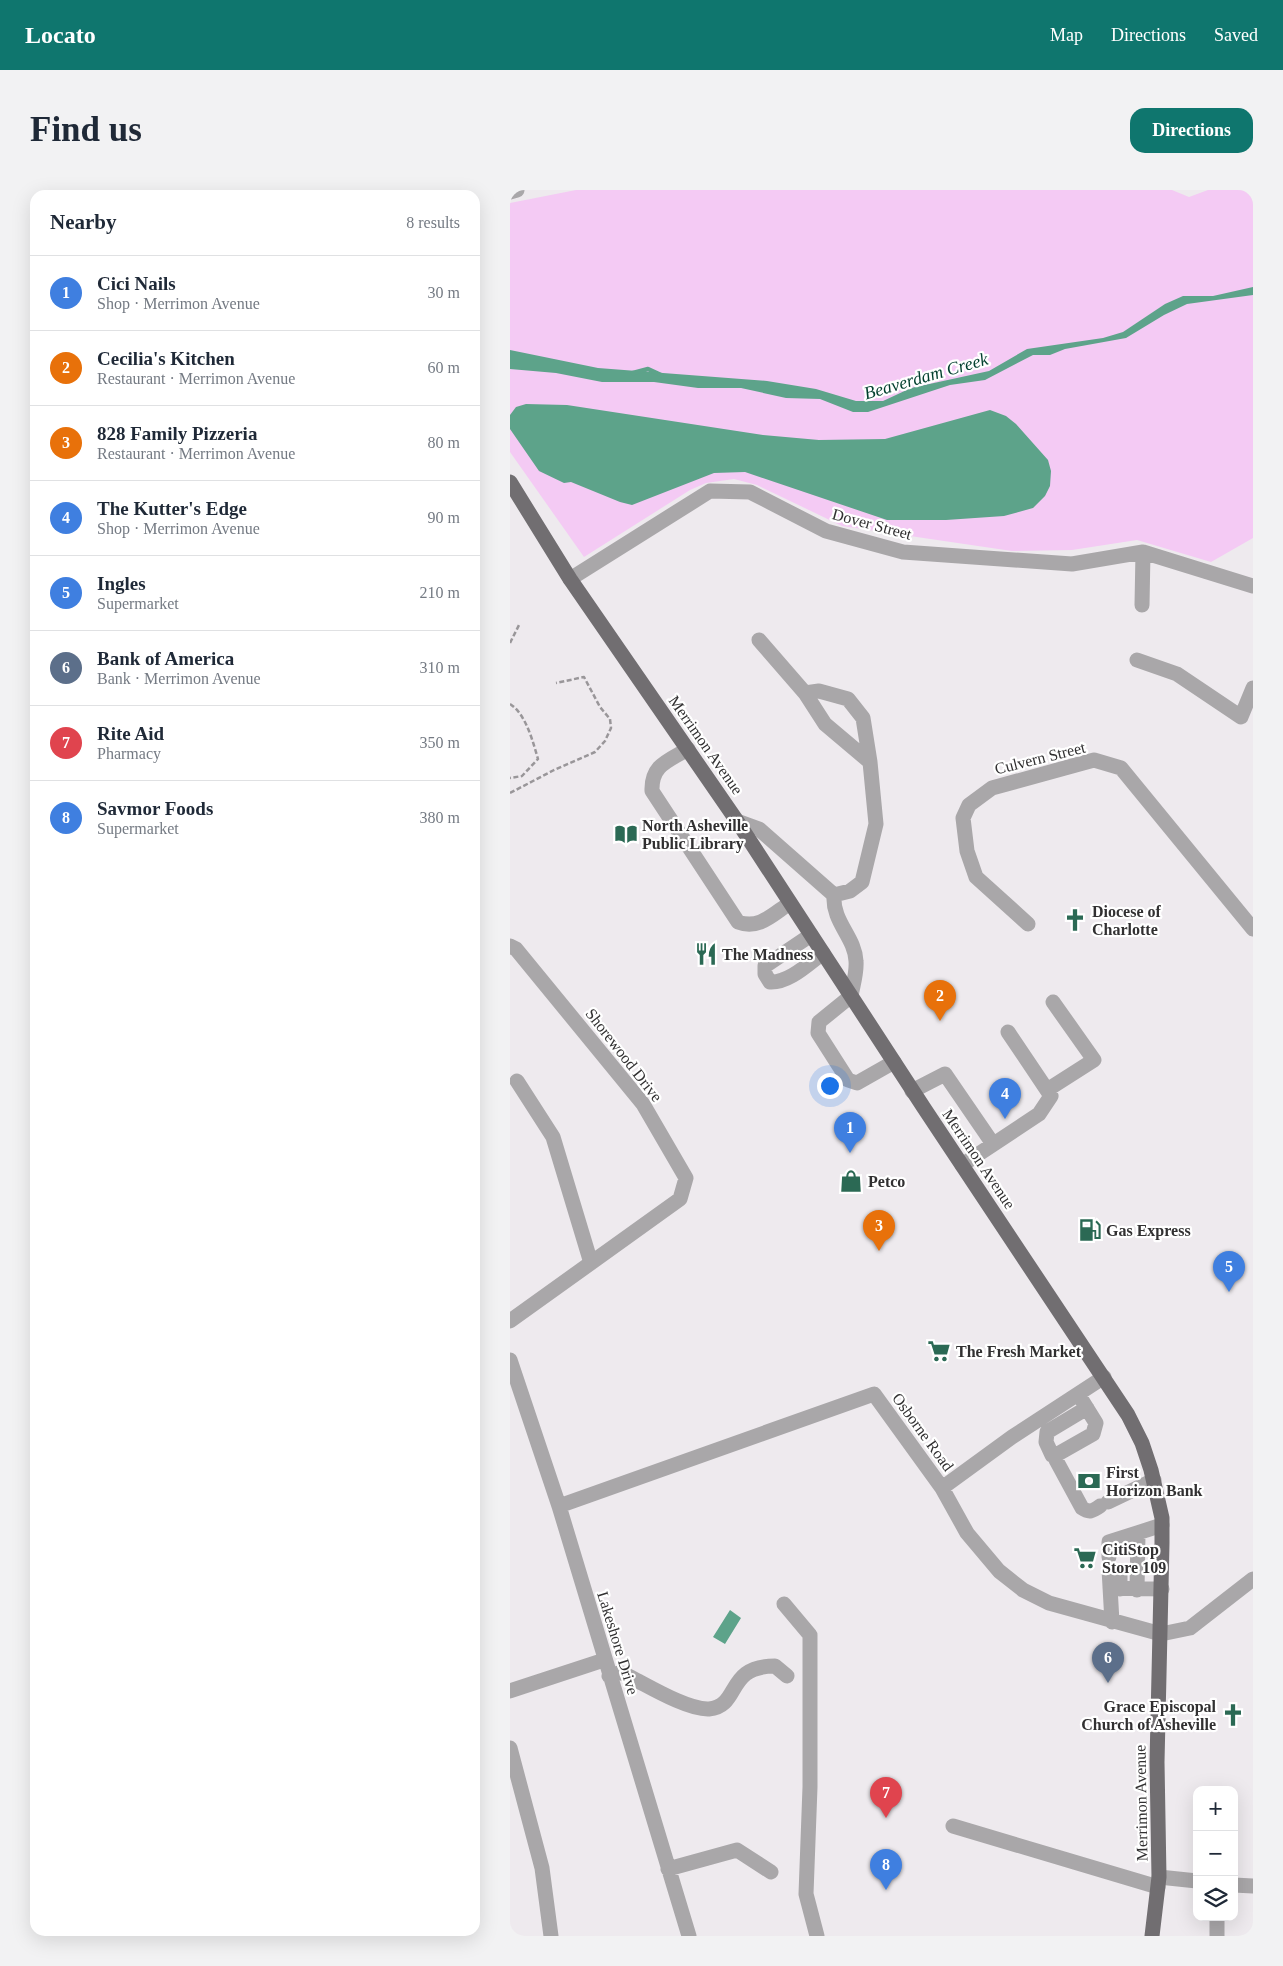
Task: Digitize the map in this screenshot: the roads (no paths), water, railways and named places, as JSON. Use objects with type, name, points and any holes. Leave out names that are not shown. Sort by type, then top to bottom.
[{"type":"main road","name":"Merrimon Avenue","points":[[510,482],[570,579],[737,821],[912,1091],[1104,1377],[1142,1442],[1154,1480],[1162,1525],[1157,1762],[1159,1882],[1152,1936]]},
{"type":"street","points":[[510,192],[517,190]]},
{"type":"street","name":"Dover Street","points":[[570,579],[710,491],[750,492],[826,531],[903,552],[1072,564],[1144,552],[1253,586]]},
{"type":"street","points":[[1142,605],[1144,552]]},
{"type":"street","points":[[759,640],[805,693],[825,724],[870,762]]},
{"type":"street","points":[[1137,660],[1176,674],[1247,718],[1253,688]]},
{"type":"street","points":[[805,693],[819,691],[848,699],[863,718],[870,762],[876,824],[862,882],[850,891],[834,895]]},
{"type":"street","points":[[688,750],[656,769],[651,780],[652,791],[738,922],[748,926],[757,925],[790,903]]},
{"type":"street","name":"Culvern Street","points":[[1028,924],[976,877],[967,851],[963,818],[969,805],[992,788],[1094,760],[1121,768],[1253,929]]},
{"type":"street","points":[[737,821],[759,829],[834,895]]},
{"type":"street","points":[[834,895],[833,909],[851,943],[856,960],[851,996],[819,1022],[818,1033],[848,1080],[857,1083],[894,1062]]},
{"type":"street","points":[[811,935],[765,966],[765,974],[770,982],[778,983],[823,953]]},
{"type":"street","name":"Shorewood Drive","points":[[510,946],[516,948],[643,1104],[686,1178],[680,1199],[510,1321]]},
{"type":"street","points":[[1047,1090],[1094,1060],[1053,1002]]},
{"type":"street","points":[[962,1165],[1039,1114],[1051,1096],[1008,1032]]},
{"type":"street","points":[[912,1091],[945,1074],[993,1144]]},
{"type":"street","points":[[517,1081],[553,1137],[591,1264]]},
{"type":"street","name":"Lakeshore Drive","points":[[510,1360],[559,1506],[689,1936]]},
{"type":"street","points":[[942,1488],[1012,1437],[1104,1377]]},
{"type":"street","name":"Osborne Road","points":[[559,1506],[874,1394],[942,1488],[967,1534],[999,1572],[1023,1590],[1049,1603],[1112,1622],[1161,1634]]},
{"type":"street","points":[[1056,1455],[1093,1434],[1096,1423],[1078,1394]]},
{"type":"street","points":[[1056,1455],[1052,1455],[1046,1442],[1047,1432],[1087,1408]]},
{"type":"street","points":[[1056,1455],[1056,1460],[1082,1508],[1086,1511],[1093,1511],[1154,1480]]},
{"type":"street","points":[[1112,1622],[1115,1589],[1109,1542],[1162,1525]]},
{"type":"street","points":[[1137,1590],[1138,1534]]},
{"type":"street","points":[[1161,1634],[1190,1628],[1253,1579]]},
{"type":"street","points":[[1115,1589],[1162,1589]]},
{"type":"street","points":[[784,1604],[810,1635],[810,1787],[806,1894],[817,1936]]},
{"type":"street","points":[[510,1691],[604,1660]]},
{"type":"street","points":[[609,1676],[622,1673],[675,1699],[709,1709],[721,1705],[728,1699],[738,1681],[746,1672],[755,1668],[775,1666],[787,1676]]},
{"type":"street","points":[[510,1748],[540,1860],[551,1936]]},
{"type":"street","points":[[953,1826],[1159,1882],[1193,1881]]},
{"type":"street","points":[[668,1869],[737,1850],[771,1872]]},
{"type":"street","points":[[1217,1921],[1217,1936]]},
{"type":"waterway","name":"Beaverdam Creek","points":[[633,373],[648,369],[661,375]]},
{"type":"tunnel","points":[[1120,1542],[1120,1571]]},
{"type":"place","name":"North Asheville Public Library","points":[[626,834]]},
{"type":"place","name":"Diocese of Charlotte","points":[[1075,920]]},
{"type":"place","name":"The Madness","points":[[706,954]]},
{"type":"place","name":"Cecilia's Kitchen","points":[[940,1021]]},
{"type":"place","name":"The Kutter's Edge","points":[[1005,1119]]},
{"type":"place","name":"Cici Nails","points":[[850,1153]]},
{"type":"place","name":"Petco","points":[[851,1181]]},
{"type":"place","name":"Gas Express","points":[[1090,1230]]},
{"type":"place","name":"828 Family Pizzeria","points":[[879,1251]]},
{"type":"place","name":"Ingles","points":[[1229,1292]]},
{"type":"place","name":"The Fresh Market","points":[[939,1351]]},
{"type":"place","name":"First Horizon Bank","points":[[1089,1481]]},
{"type":"place","name":"CitiStop Store 109","points":[[1085,1558]]},
{"type":"place","name":"Bank of America","points":[[1108,1683]]},
{"type":"place","name":"Grace Episcopal Church of Asheville","points":[[1233,1715]]},
{"type":"place","name":"Rite Aid","points":[[886,1818]]},
{"type":"place","name":"Savmor Foods","points":[[886,1890]]}]
